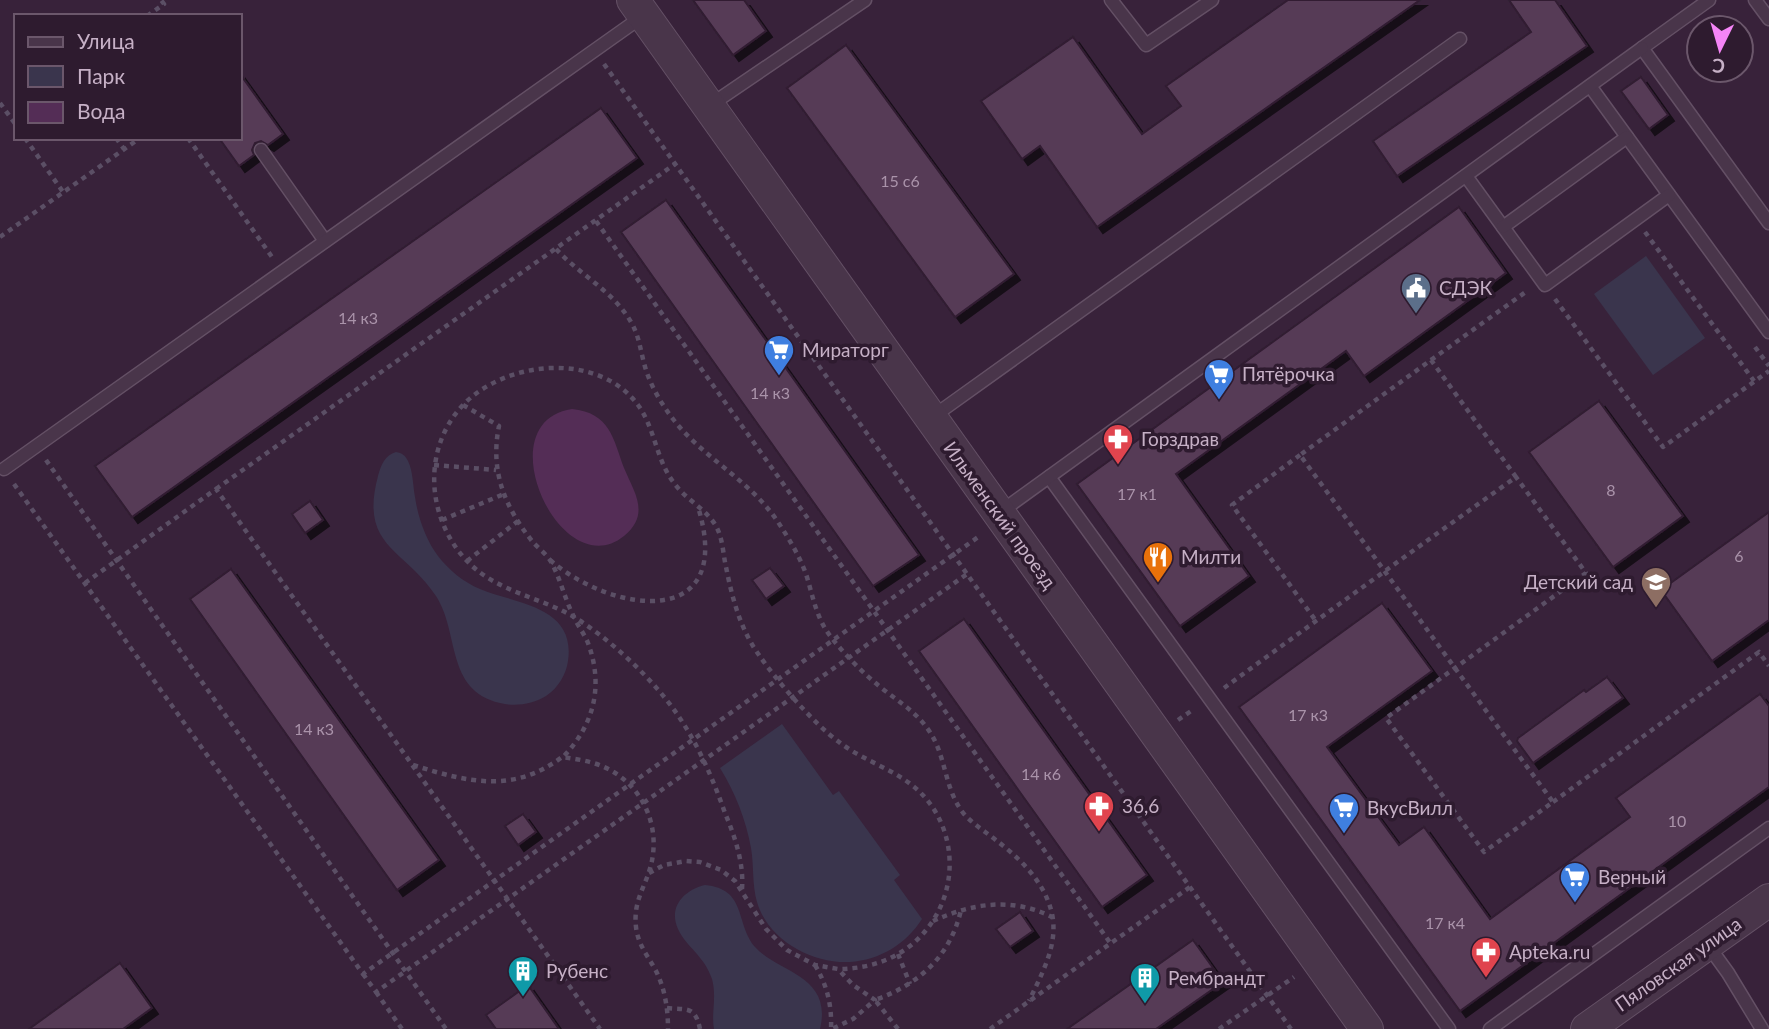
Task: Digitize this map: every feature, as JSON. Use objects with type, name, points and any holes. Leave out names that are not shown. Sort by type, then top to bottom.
[{"type":"street","name":"Ильменский проезд","points":[[639,8],[1367,1029]]},
{"type":"street","name":"Пяловская улица","points":[[1587,1029],[1769,900]]},
{"type":"lane","points":[[709,106],[865,0]]},
{"type":"lane","points":[[1111,0],[1146,45],[1212,0]]},
{"type":"lane","points":[[1001,516],[1049,477],[1709,0]]},
{"type":"lane","points":[[1755,0],[1769,19]]},
{"type":"lane","points":[[4,469],[594,50],[639,8]]},
{"type":"lane","points":[[931,418],[1460,39]]},
{"type":"lane","points":[[1642,48],[1769,223]]},
{"type":"lane","points":[[1590,86],[1769,332]]},
{"type":"lane","points":[[1503,227],[1628,137]]},
{"type":"lane","points":[[261,150],[326,241]]},
{"type":"lane","points":[[1466,176],[1543,283],[1669,195]]},
{"type":"lane","points":[[1049,477],[1449,1029]]},
{"type":"lane","points":[[1490,1029],[1769,828]]},
{"type":"lane","points":[[1707,944],[1762,1029]]},
{"type":"path","points":[[150,14],[164,4],[161,0]]},
{"type":"path","points":[[594,50],[1291,1029]]},
{"type":"path","points":[[0,103],[14,122]]},
{"type":"path","points":[[8,114],[14,110]]},
{"type":"path","points":[[26,140],[64,192]]},
{"type":"path","points":[[117,140],[124,149]]},
{"type":"path","points":[[0,237],[136,140]]},
{"type":"path","points":[[189,140],[283,272]]},
{"type":"path","points":[[85,583],[675,164]]},
{"type":"path","points":[[1636,219],[1754,382]]},
{"type":"path","points":[[596,221],[1111,944]]},
{"type":"path","points":[[556,249],[582,274],[607,292],[630,320],[637,333],[644,363],[655,390],[674,420],[697,444],[746,485],[776,519],[800,559],[820,619],[833,640],[871,680],[904,704],[928,729],[939,745],[948,785],[958,805],[1030,873],[1048,900],[1053,917],[1052,949],[1029,1001]]},
{"type":"path","points":[[1316,621],[1232,505],[1431,360],[1543,283],[1663,447],[1769,371]]},
{"type":"path","points":[[1431,360],[1586,573],[1386,718],[1484,852],[1759,652],[1769,666]]},
{"type":"path","points":[[649,873],[674,862],[700,862],[728,874],[776,941],[815,965],[855,969],[898,954],[920,936],[932,921],[942,903],[949,880],[950,849],[935,811],[912,785],[841,744],[793,696],[754,648],[745,631],[732,590],[718,529],[707,514],[673,483],[663,466],[646,418],[637,404],[623,389],[597,374],[575,369],[530,371],[492,383],[477,392],[463,405],[446,428],[434,466],[435,496],[442,520],[449,537],[467,561],[499,585],[574,617],[604,639],[677,713],[703,760],[732,829],[741,866],[742,890]]},
{"type":"path","points":[[463,405],[499,426],[495,445],[496,470],[504,494],[518,521],[549,559],[583,583],[621,598],[650,603],[674,598],[694,583],[702,570],[706,540],[698,507]]},
{"type":"path","points":[[36,446],[446,1029]]},
{"type":"path","points":[[1300,455],[1553,802]]},
{"type":"path","points":[[434,466],[496,470]]},
{"type":"path","points":[[4,469],[402,1029]]},
{"type":"path","points":[[1157,735],[1516,477]]},
{"type":"path","points":[[216,489],[600,1029]]},
{"type":"path","points":[[442,520],[504,494]]},
{"type":"path","points":[[363,974],[954,555],[1001,516]]},
{"type":"path","points":[[467,561],[518,521]]},
{"type":"path","points":[[412,764],[460,779],[485,783],[527,776],[551,765],[577,742],[587,725],[595,689],[592,657],[549,559]]},
{"type":"path","points":[[376,992],[967,573]]},
{"type":"path","points":[[562,757],[605,767],[631,784],[653,827],[654,841],[649,873],[639,895],[636,929],[642,948],[657,974],[667,1008],[668,1029]]},
{"type":"path","points":[[990,1029],[1190,887]]},
{"type":"path","points":[[932,921],[961,909],[986,904],[1014,904],[1053,917]]},
{"type":"path","points":[[815,965],[824,979],[828,994],[832,1029],[853,1019],[875,1000],[910,984],[939,959],[953,935],[961,909]]},
{"type":"path","points":[[898,954],[910,984]]},
{"type":"path","points":[[1219,1029],[1318,960]]},
{"type":"path","points":[[838,969],[853,985],[875,1000],[898,1029]]},
{"type":"path","points":[[667,1008],[694,1012],[700,1029]]},
{"type":"green space","points":[[1646,256],[1705,338],[1653,375],[1594,294]]},
{"type":"green space","points":[[396,452],[408,461],[423,528],[434,550],[447,566],[474,586],[540,610],[553,618],[563,629],[568,643],[567,666],[558,685],[546,696],[524,704],[500,703],[482,696],[470,686],[462,673],[436,596],[424,580],[388,545],[375,518],[374,500],[379,472],[386,458]]},
{"type":"green space","points":[[782,724],[833,795],[839,791],[900,875],[894,880],[922,919],[900,943],[882,954],[850,962],[821,959],[793,947],[771,928],[763,916],[755,895],[752,855],[746,827],[735,796],[720,768]]},
{"type":"green space","points":[[705,885],[728,893],[734,900],[755,947],[811,986],[819,997],[822,1011],[820,1029],[714,1029],[712,979],[709,971],[681,935],[675,921],[677,907],[685,895]]},
{"type":"water","points":[[572,409],[595,416],[608,429],[638,503],[639,511],[632,528],[624,536],[600,546],[577,540],[557,522],[542,496],[534,468],[535,442],[547,420]]},
{"type":"building","points":[[693,0],[744,0],[766,31],[733,55]]},
{"type":"building","points":[[1288,0],[1420,0],[1097,227],[1040,146],[1022,159],[981,101],[1073,37],[1142,134],[1181,106],[1166,86]]},
{"type":"building","points":[[1509,0],[1555,0],[1587,46],[1397,176],[1373,141],[1531,32]]},
{"type":"building","points":[[846,45],[1014,274],[955,317],[787,88]]},
{"type":"building","points":[[242,77],[283,134],[268,145],[261,141],[255,143],[252,150],[254,155],[239,166],[220,140],[242,140]]},
{"type":"building","points":[[1641,77],[1668,115],[1649,129],[1621,91]]},
{"type":"building","points":[[601,108],[637,158],[132,517],[95,466]]},
{"type":"building","points":[[666,200],[919,555],[873,586],[621,232]]},
{"type":"building","points":[[1459,207],[1506,273],[1364,376],[1346,351],[1176,474],[1249,576],[1180,626],[1077,484]]},
{"type":"building","points":[[1599,401],[1683,516],[1613,567],[1529,452]]},
{"type":"building","points":[[310,501],[323,520],[305,533],[292,514]]},
{"type":"building","points":[[1769,512],[1769,620],[1712,661],[1661,590]]},
{"type":"building","points":[[770,568],[784,586],[766,599],[752,580]]},
{"type":"building","points":[[231,569],[439,860],[397,890],[190,599]]},
{"type":"building","points":[[1382,603],[1432,671],[1327,747],[1399,845],[1424,827],[1490,919],[1630,817],[1616,798],[1760,694],[1769,706],[1769,787],[1460,1011],[1239,707]]},
{"type":"building","points":[[964,619],[1147,875],[1102,907],[919,651]]},
{"type":"building","points":[[1607,677],[1623,698],[1533,763],[1517,741],[1518,738],[1584,690],[1586,692]]},
{"type":"building","points":[[523,814],[536,832],[518,845],[505,826]]},
{"type":"building","points":[[1020,912],[1033,931],[1010,947],[996,929]]},
{"type":"building","name":"Рембрандт","points":[[1193,940],[1223,982],[1156,1029],[1067,1029]]},
{"type":"building","points":[[120,963],[152,1008],[123,1029],[29,1029]]},
{"type":"building","name":"Рубенс","points":[[528,985],[559,1029],[496,1029],[486,1015]]},
{"type":"place","name":"СДЭК","points":[[1416,315]]},
{"type":"place","name":"Мираторг","points":[[779,377]]},
{"type":"place","name":"Пятёрочка","points":[[1219,401]]},
{"type":"place","name":"Горздрав","points":[[1118,466]]},
{"type":"place","name":"Милти","points":[[1158,584]]},
{"type":"place","name":"Детский сад","points":[[1656,609]]},
{"type":"place","name":"36,6","points":[[1099,833]]},
{"type":"place","name":"ВкусВилл","points":[[1344,835]]},
{"type":"place","name":"Верный","points":[[1575,904]]},
{"type":"place","name":"Apteka.ru","points":[[1486,979]]},
{"type":"place","name":"Рубенс","points":[[523,998]]},
{"type":"place","name":"Рембрандт","points":[[1145,1005]]}]
